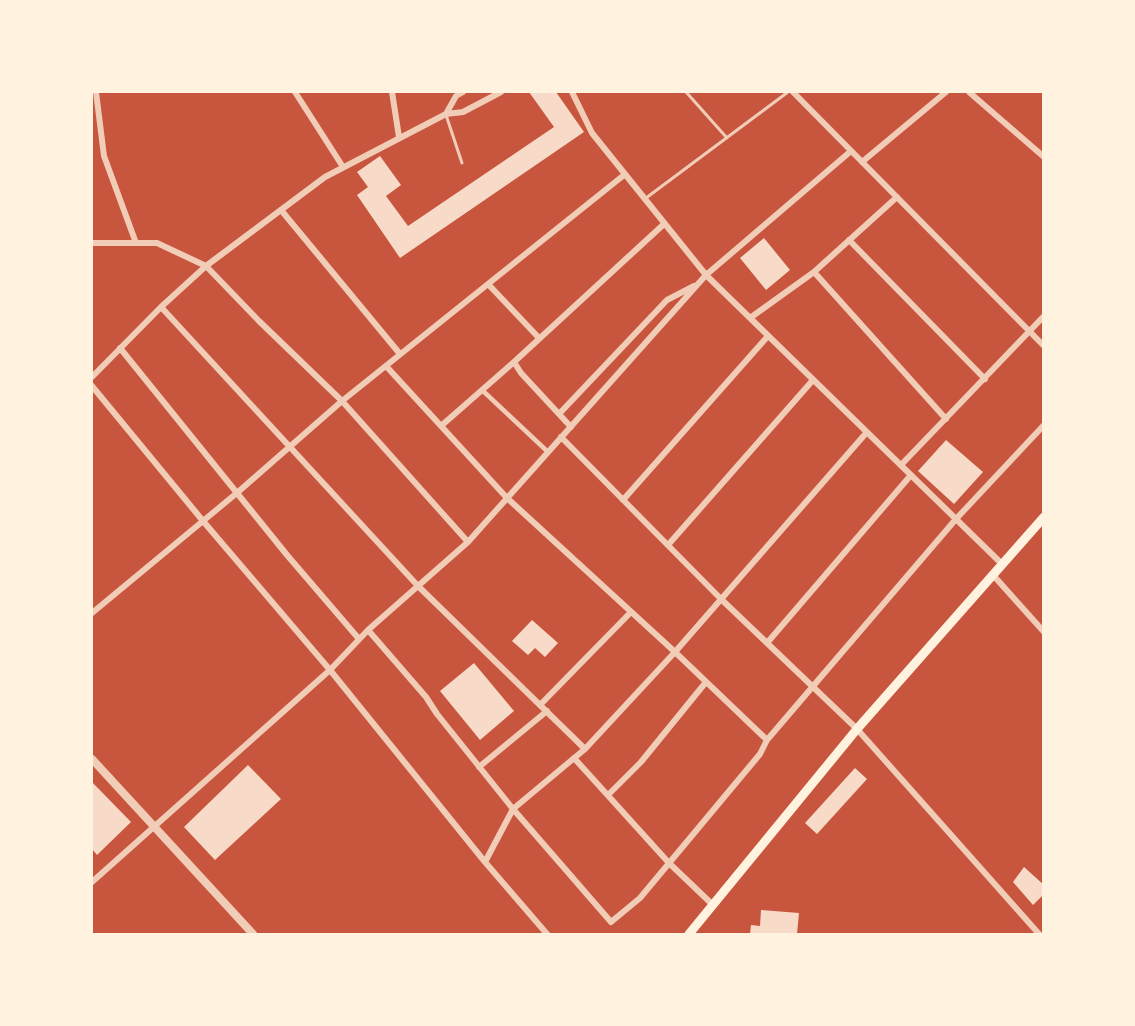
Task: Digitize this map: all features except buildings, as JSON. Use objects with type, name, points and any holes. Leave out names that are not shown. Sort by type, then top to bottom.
[{"type":"main road","points":[[689,934],[856,729],[1044,517]]},
{"type":"street","points":[[96,92],[104,156],[136,243]]},
{"type":"street","points":[[295,92],[343,167]]},
{"type":"street","points":[[392,92],[399,137]]},
{"type":"street","points":[[446,114],[456,96],[463,92]]},
{"type":"street","points":[[92,377],[161,307],[206,266],[325,177],[446,114],[463,112],[501,92]]},
{"type":"street","points":[[572,92],[592,133],[706,275],[1001,563]]},
{"type":"street","points":[[793,92],[1044,346]]},
{"type":"street","points":[[862,162],[946,92]]},
{"type":"street","points":[[969,92],[1044,157]]},
{"type":"street","points":[[92,882],[330,670],[368,630],[468,542],[706,275],[851,151]]},
{"type":"street","points":[[92,613],[238,492],[342,401],[624,175]]},
{"type":"street","points":[[750,318],[814,272],[897,197]]},
{"type":"street","points":[[281,210],[400,354]]},
{"type":"street","points":[[441,426],[664,224]]},
{"type":"street","points":[[849,240],[985,379]]},
{"type":"street","points":[[92,243],[157,243],[206,266],[342,401],[468,542]]},
{"type":"street","points":[[814,272],[946,419]]},
{"type":"street","points":[[488,284],[539,339]]},
{"type":"street","points":[[559,414],[667,300],[698,284]]},
{"type":"street","points":[[161,307],[418,586],[585,749]]},
{"type":"street","points":[[901,465],[1044,315]]},
{"type":"street","points":[[623,500],[768,336]]},
{"type":"street","points":[[120,348],[287,555],[359,639]]},
{"type":"street","points":[[514,362],[571,427]]},
{"type":"street","points":[[387,366],[507,498],[767,740]]},
{"type":"street","points":[[668,545],[813,380]]},
{"type":"street","points":[[92,386],[547,934]]},
{"type":"street","points":[[482,390],[548,452]]},
{"type":"street","points":[[368,630],[426,697],[513,809],[612,922],[640,898],[760,754],[767,740],[956,519],[1044,425]]},
{"type":"street","points":[[485,862],[513,809],[585,749],[675,652],[867,432]]},
{"type":"street","points":[[561,438],[721,599],[856,729],[1039,934],[1044,929]]},
{"type":"street","points":[[768,643],[911,475]]},
{"type":"street","points":[[993,575],[1044,632]]},
{"type":"street","points":[[540,705],[631,612]]},
{"type":"street","points":[[608,795],[641,762],[706,682]]},
{"type":"street","points":[[479,766],[547,711]]},
{"type":"street","points":[[92,759],[253,934]]},
{"type":"street","points":[[574,759],[669,863],[713,905]]},
{"type":"lane","points":[[686,92],[727,138]]},
{"type":"lane","points":[[644,199],[788,92]]},
{"type":"lane","points":[[446,114],[462,163]]}]
